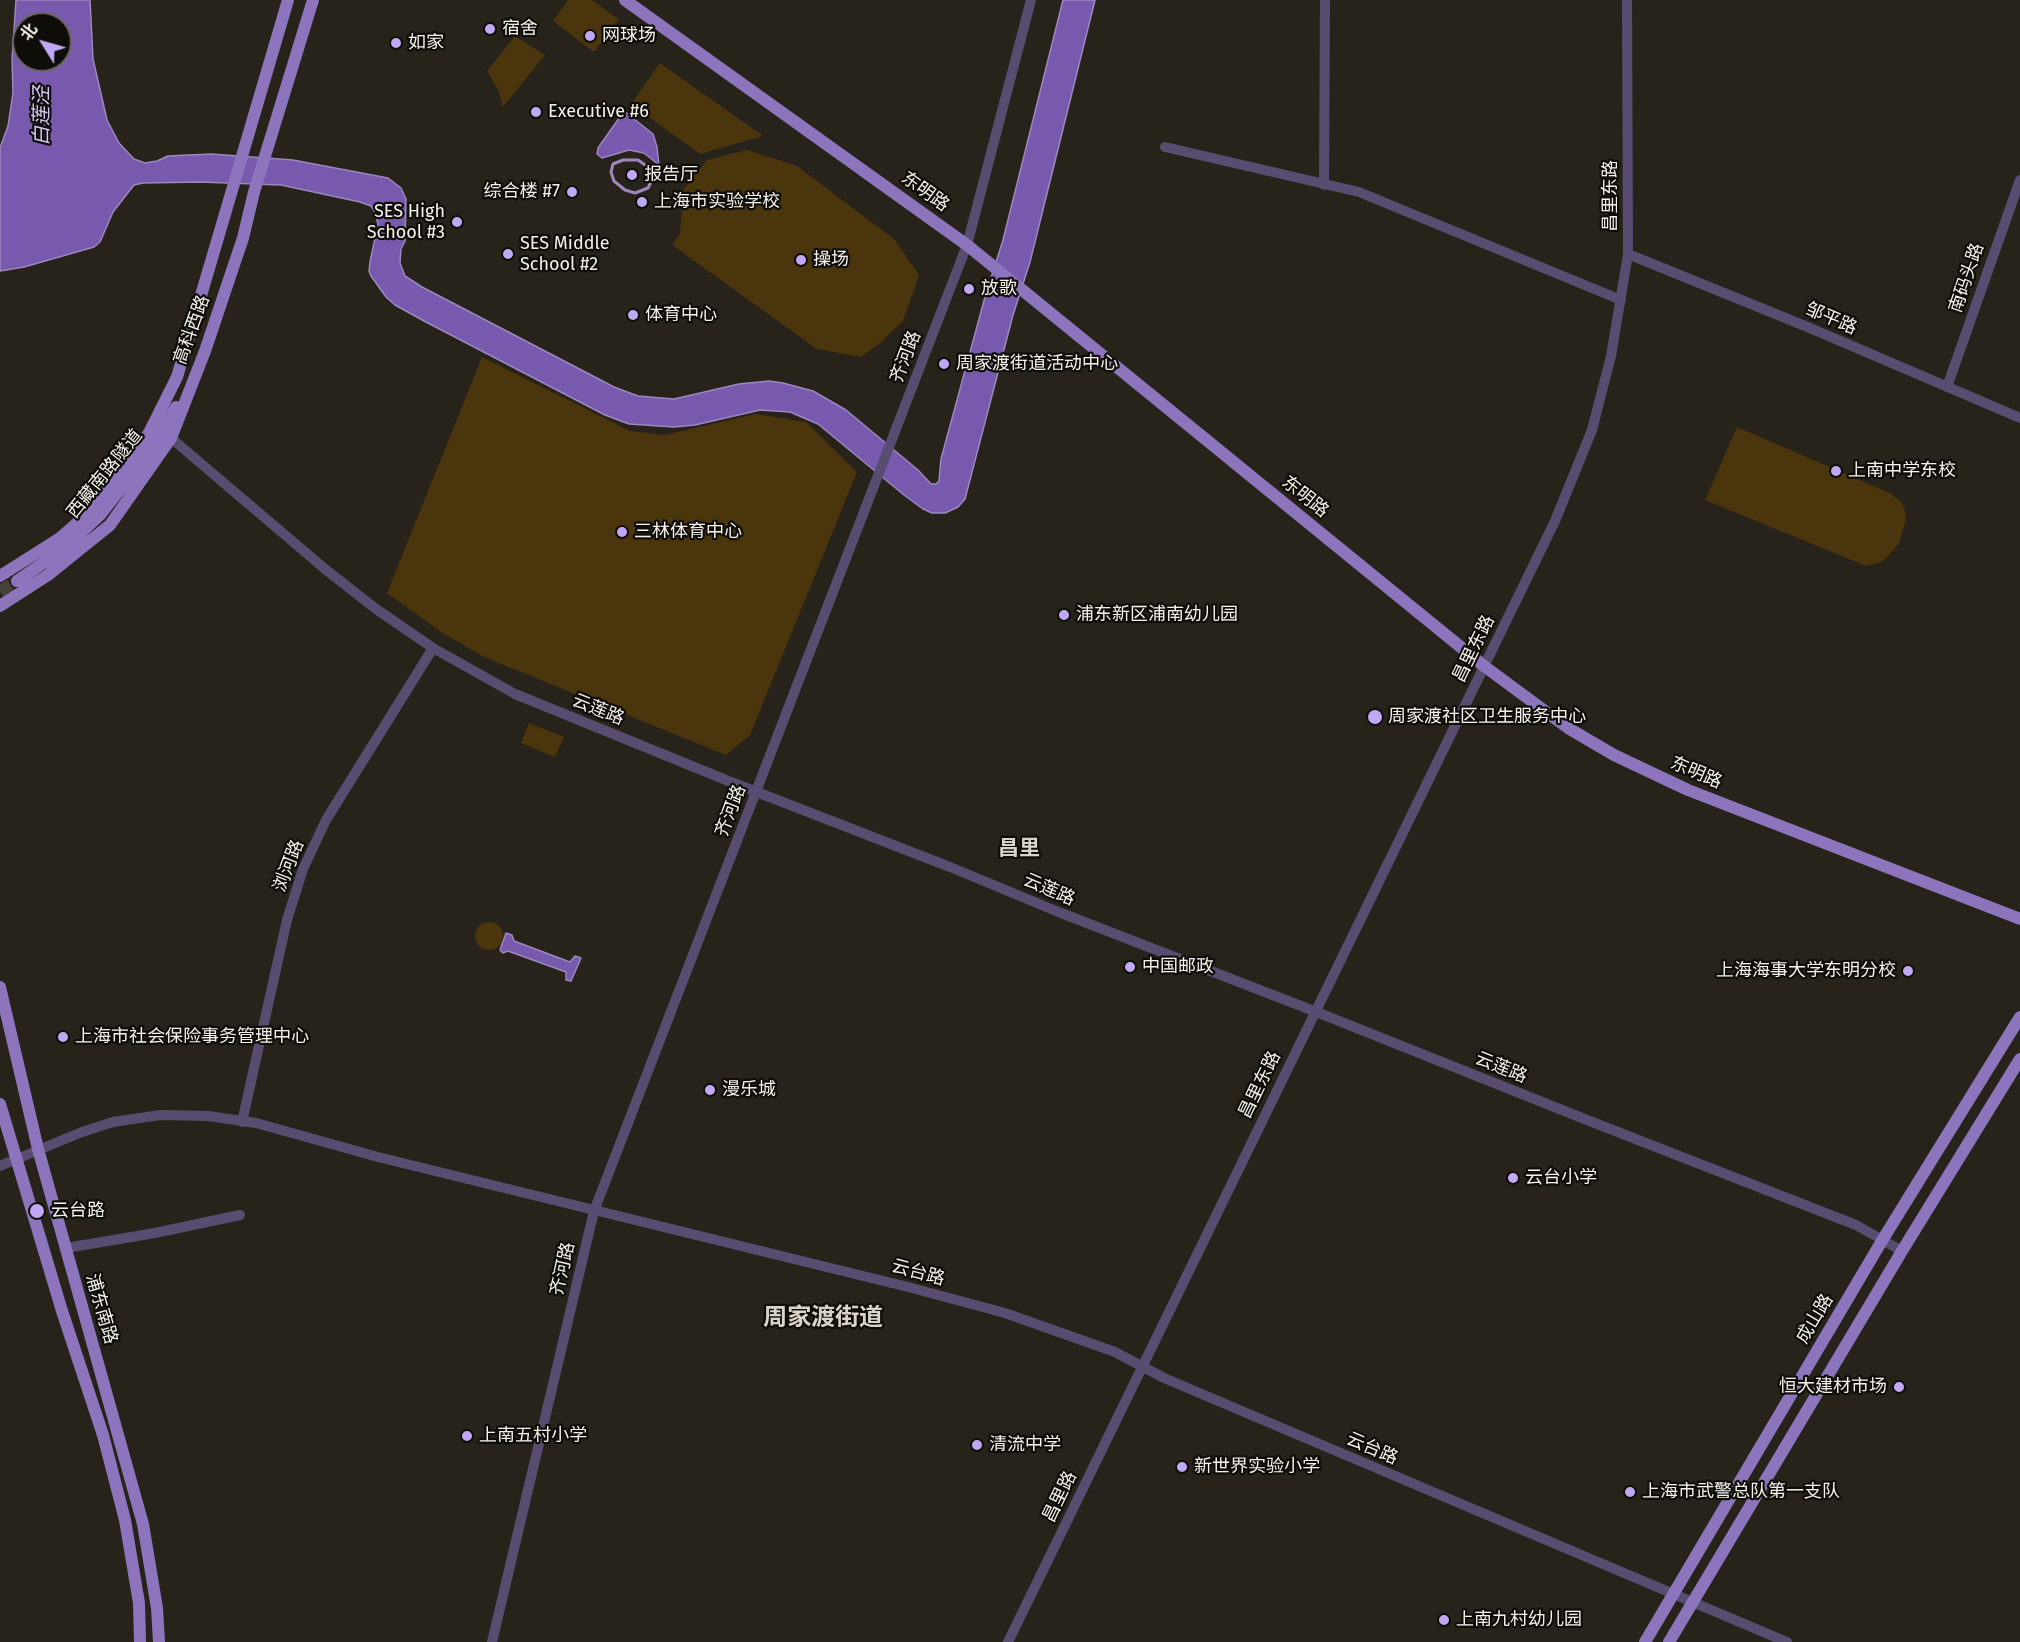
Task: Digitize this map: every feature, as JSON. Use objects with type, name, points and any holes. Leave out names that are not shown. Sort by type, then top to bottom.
[{"type":"main road","name":"高科西路","points":[[0,576],[60,537],[92,508],[149,433],[177,377],[288,0]]},
{"type":"main road","name":"高科西路","points":[[0,606],[48,576],[110,525],[171,438],[243,238],[254,192],[313,0]]},
{"type":"main road","name":"东明路","points":[[625,0],[967,245],[1484,666],[1568,728],[1647,772],[1699,795],[2020,919]]},
{"type":"main road","name":"西藏南路隧道","points":[[17,581],[64,548],[100,515],[154,446],[197,370]]},
{"type":"main road","name":"浦东南路","points":[[0,987],[38,1149],[143,1524],[157,1608],[159,1642]]},
{"type":"main road","name":"成山路","points":[[1645,1642],[1883,1239],[2020,1017]]},
{"type":"main road","points":[[1669,1642],[1902,1251],[2020,1059]]},
{"type":"main road","name":"浦东南路","points":[[0,1104],[62,1311],[104,1435],[125,1520],[139,1603],[140,1642]]},
{"type":"street","name":"齐河路","points":[[492,1642],[594,1211],[967,245],[1031,0]]},
{"type":"street","points":[[1324,185],[1325,0]]},
{"type":"street","name":"昌里东路","points":[[1142,1366],[1555,521],[1592,430],[1606,381],[1628,254],[1627,0]]},
{"type":"street","points":[[1165,147],[1359,192],[1621,300]]},
{"type":"street","name":"南码头路","points":[[1947,387],[2020,180]]},
{"type":"street","name":"邹平路","points":[[1628,254],[1810,328],[2020,418]]},
{"type":"street","name":"云莲路","points":[[171,438],[352,591],[433,648],[515,694],[1061,913],[1856,1225],[1902,1251]]},
{"type":"street","name":"浏河路","points":[[242,1122],[286,920],[303,869],[326,820],[433,648]]},
{"type":"street","name":"云台路","points":[[0,1166],[98,1127],[144,1117],[192,1115],[256,1123],[378,1157],[810,1262],[1005,1313],[1115,1352],[1197,1392],[1787,1642]]},
{"type":"street","points":[[66,1248],[155,1233],[240,1215]]},
{"type":"street","name":"昌里路","points":[[1008,1642],[1142,1366]]},
{"type":"shaded area","name":"网球场","points":[[568,0],[592,0],[619,20],[594,52],[553,21]]},
{"type":"shaded area","points":[[515,36],[545,55],[503,107],[499,92],[487,71]]},
{"type":"shaded area","points":[[660,63],[763,136],[700,154],[631,104]]},
{"type":"shaded area","name":"操场","points":[[747,150],[797,166],[894,239],[919,275],[903,321],[861,357],[817,349],[672,245],[680,234],[683,190],[707,160]]},
{"type":"shaded area","name":"三林体育中心","points":[[482,357],[630,431],[665,435],[756,414],[806,422],[857,472],[750,735],[726,755],[484,657],[441,632],[387,593]]},
{"type":"shaded area","points":[[1737,427],[1890,493],[1901,502],[1905,511],[1906,520],[1899,543],[1882,562],[1866,566],[1705,500]]},
{"type":"shaded area","points":[[529,723],[564,737],[555,757],[521,743]]},
{"type":"shaded area","points":[[489,922],[499,926],[503,936],[499,946],[489,950],[479,946],[475,936],[479,926]]},
{"type":"water","name":"白莲泾","points":[[16,0],[90,0],[93,59],[107,120],[119,143],[134,159],[145,163],[168,156],[211,154],[293,160],[388,178],[401,188],[406,199],[405,241],[401,249],[400,263],[405,276],[422,287],[614,387],[638,396],[674,399],[739,384],[769,381],[813,391],[846,410],[918,470],[931,484],[936,484],[939,481],[941,459],[985,297],[1003,240],[1063,0],[1095,0],[1030,262],[1013,315],[965,499],[958,507],[945,513],[932,513],[923,509],[818,424],[790,412],[760,410],[695,425],[674,427],[629,424],[605,415],[424,321],[395,305],[386,297],[371,276],[370,262],[378,224],[371,206],[360,202],[281,185],[200,182],[143,183],[134,185],[113,212],[100,242],[94,247],[24,267],[0,271],[0,148],[8,126],[13,93],[12,72],[72,72],[72,12],[15,12]]},
{"type":"water","points":[[624,111],[653,134],[659,165],[644,153],[629,150],[602,158],[597,154],[598,148]]},
{"type":"water","points":[[506,933],[512,935],[514,941],[570,962],[575,956],[581,958],[571,981],[566,980],[566,972],[508,951],[503,953],[500,950]]},
{"type":"waterway","points":[[623,160],[638,160],[648,167],[653,178],[648,188],[635,193],[625,190],[614,181],[611,172],[613,164],[623,160]]},
{"type":"tunnel","points":[[0,591],[17,581]]},
{"type":"place","name":"宿舍","points":[[490,29]]},
{"type":"place","name":"网球场","points":[[590,36]]},
{"type":"place","name":"如家","points":[[396,43]]},
{"type":"place","name":"Executive #6","points":[[536,112]]},
{"type":"place","name":"报告厅","points":[[632,175]]},
{"type":"place","name":"综合楼 #7","points":[[572,192]]},
{"type":"place","name":"上海市实验学校","points":[[642,202]]},
{"type":"place","name":"SES High School #3","points":[[457,222]]},
{"type":"place","name":"SES Middle School #2","points":[[508,254]]},
{"type":"place","name":"操场","points":[[801,260]]},
{"type":"place","name":"放歌","points":[[969,289]]},
{"type":"place","name":"体育中心","points":[[633,315]]},
{"type":"place","name":"周家渡街道活动中心","points":[[944,364]]},
{"type":"place","name":"上南中学东校","points":[[1836,471]]},
{"type":"place","name":"三林体育中心","points":[[622,532]]},
{"type":"place","name":"浦东新区浦南幼儿园","points":[[1064,615]]},
{"type":"place","name":"周家渡社区卫生服务中心","points":[[1375,717]]},
{"type":"place","name":"中国邮政","points":[[1130,967]]},
{"type":"place","name":"上海海事大学东明分校","points":[[1908,971]]},
{"type":"place","name":"上海市社会保险事务管理中心","points":[[63,1037]]},
{"type":"place","name":"漫乐城","points":[[710,1090]]},
{"type":"place","name":"云台小学","points":[[1513,1178]]},
{"type":"place","name":"云台路","points":[[37,1211]]},
{"type":"place","name":"恒大建材市场","points":[[1899,1387]]},
{"type":"place","name":"上南五村小学","points":[[467,1436]]},
{"type":"place","name":"清流中学","points":[[977,1445]]},
{"type":"place","name":"新世界实验小学","points":[[1182,1467]]},
{"type":"place","name":"上海市武警总队第一支队","points":[[1630,1492]]},
{"type":"place","name":"上南九村幼儿园","points":[[1444,1620]]},
{"type":"district","name":"昌里","points":[[1019,849]]},
{"type":"district","name":"周家渡街道","points":[[823,1318]]}]
